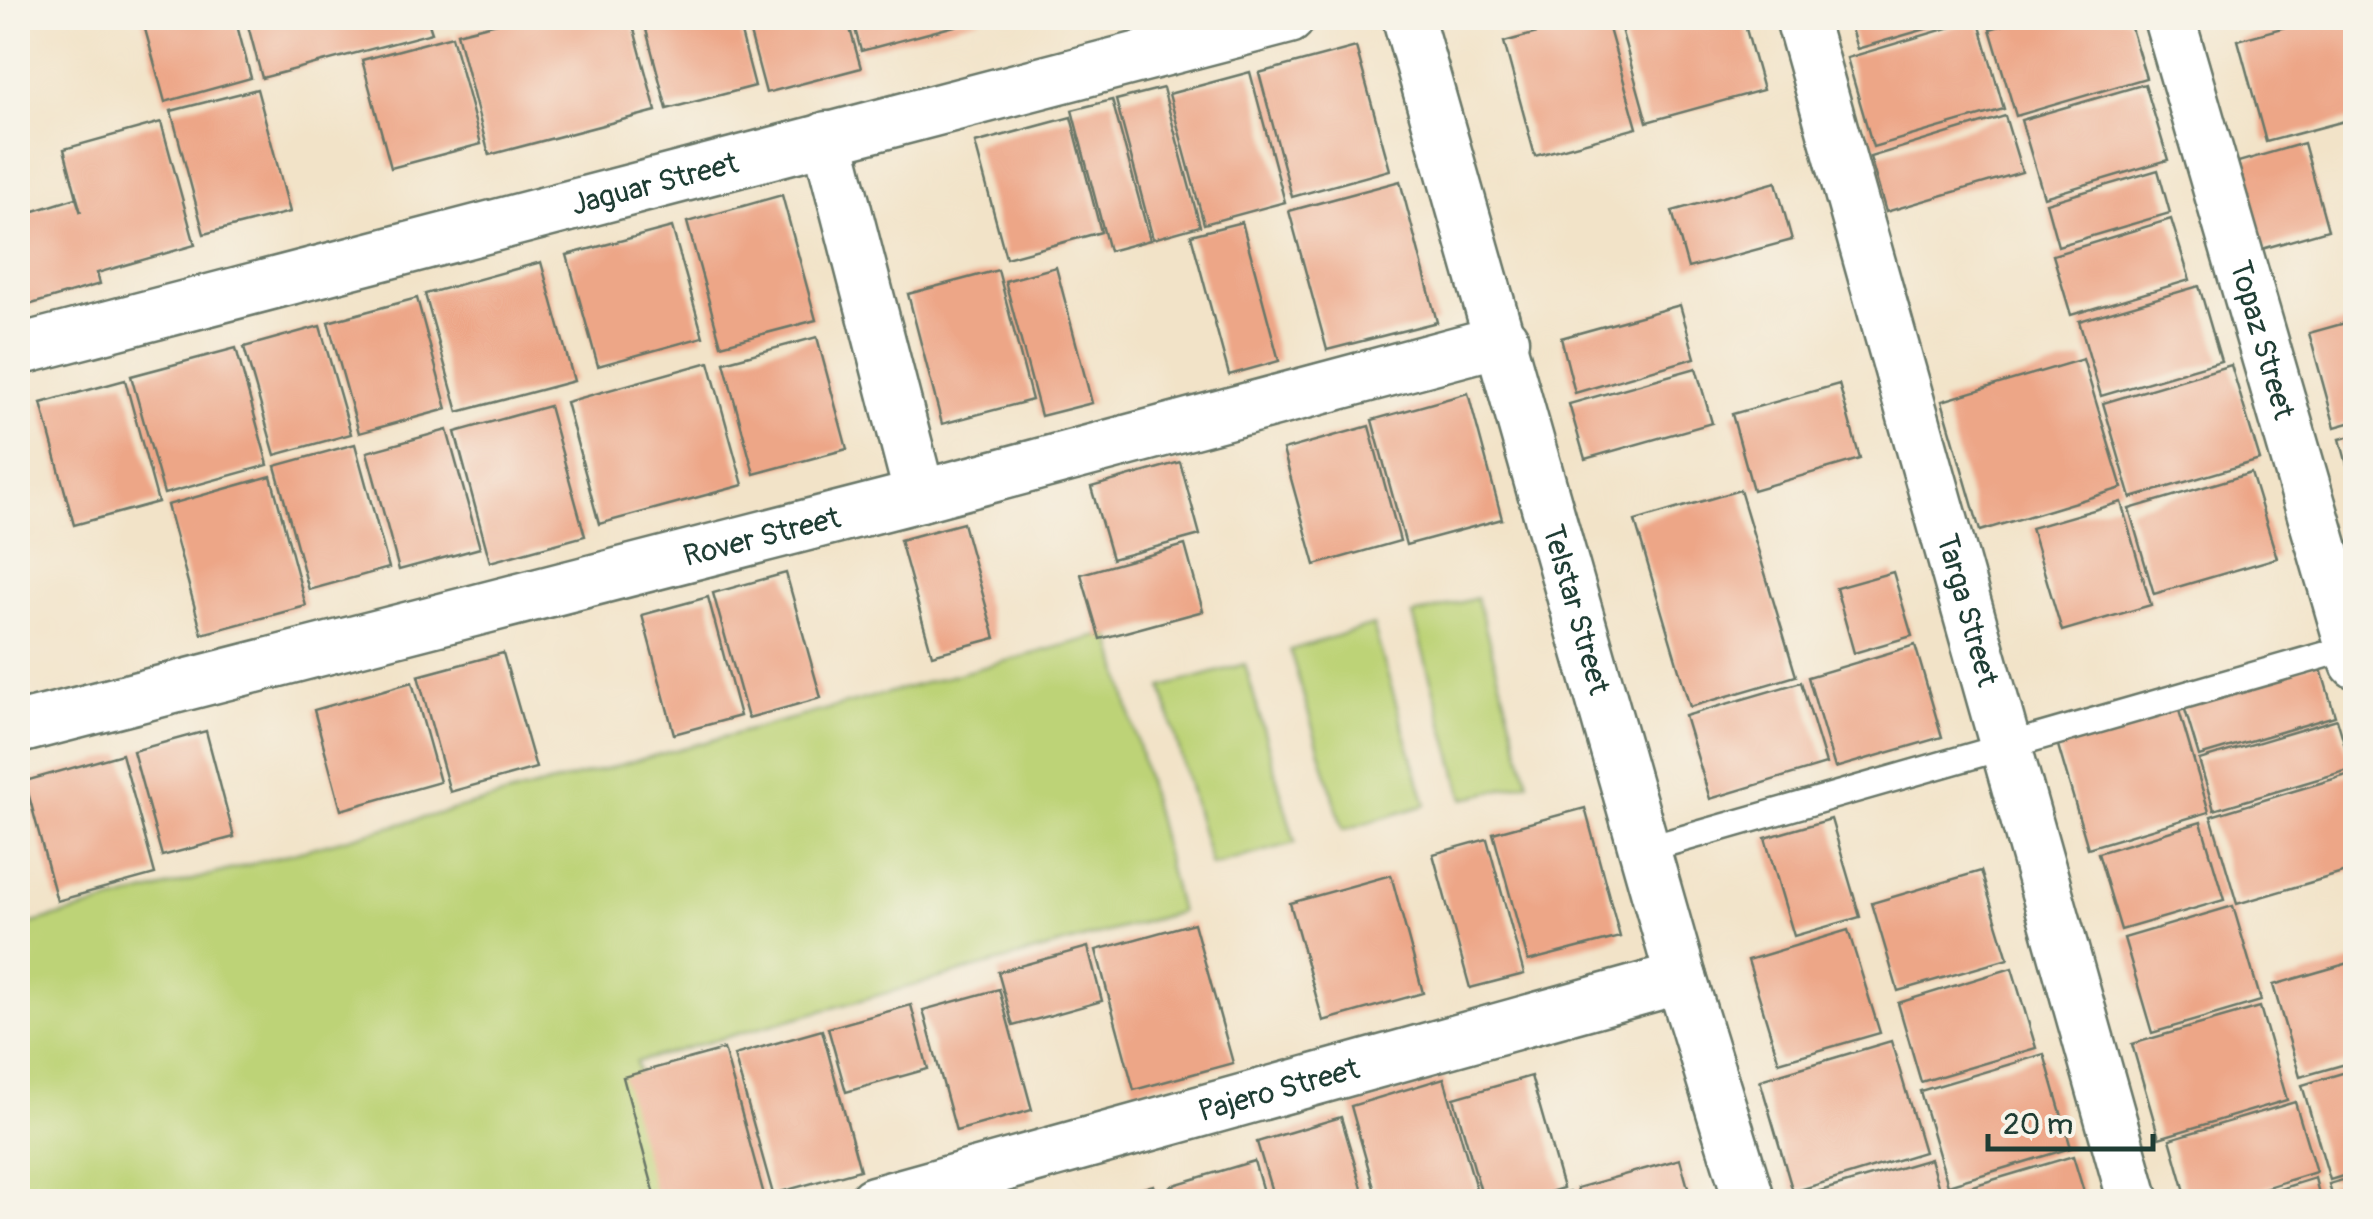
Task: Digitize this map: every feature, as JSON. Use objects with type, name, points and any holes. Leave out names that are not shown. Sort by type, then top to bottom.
[{"type":"street","name":"Jaguar Street","points":[[18,350],[1290,18]]},
{"type":"street","name":"Telstar Street","points":[[1408,18],[1682,978],[1750,1202]]},
{"type":"street","name":"Targa Street","points":[[1801,18],[2134,1202]]},
{"type":"street","name":"Topaz Street","points":[[2169,18],[2354,652]]},
{"type":"street","points":[[827,137],[920,496]]},
{"type":"street","name":"Rover Street","points":[[18,728],[920,496],[1503,340]]},
{"type":"street","name":"Pajero Street","points":[[874,1202],[1682,978]]},
{"type":"lane","points":[[1648,850],[2003,746],[2354,652]]},
{"type":"green space","points":[[1477,598],[1528,782],[1464,799],[1413,615]]},
{"type":"green space","points":[[1373,625],[1426,805],[1343,830],[1290,650]]},
{"type":"green space","points":[[1110,633],[1180,912],[636,1062],[673,1201],[102,1202],[97,1188],[18,1196],[18,927]]},
{"type":"green space","points":[[1245,664],[1295,843],[1211,866],[1162,687]]},
{"type":"building","points":[[142,18],[235,18],[251,78],[165,102]]},
{"type":"building","points":[[246,18],[427,18],[432,33],[262,78]]},
{"type":"building","points":[[517,18],[631,18],[656,111],[489,155],[457,33]]},
{"type":"building","points":[[643,18],[737,18],[755,86],[667,109]]},
{"type":"building","points":[[746,18],[847,18],[861,68],[766,93]]},
{"type":"building","points":[[852,18],[981,18],[981,19],[861,51]]},
{"type":"building","points":[[1606,18],[1637,128],[1535,156],[1504,42]]},
{"type":"building","points":[[1618,18],[1743,18],[1763,90],[1647,122]]},
{"type":"building","points":[[1848,18],[1960,18],[1960,19],[1857,49]]},
{"type":"building","points":[[2027,18],[2128,18],[2146,78],[2016,116],[1990,29]]},
{"type":"building","points":[[2318,18],[2356,18],[2356,118],[2266,142],[2238,40]]},
{"type":"building","points":[[1978,19],[2004,109],[1873,147],[1847,58]]},
{"type":"building","points":[[452,36],[481,144],[391,168],[362,60]]},
{"type":"building","points":[[1356,47],[1390,170],[1292,197],[1259,73]]},
{"type":"building","points":[[1250,72],[1285,202],[1204,224],[1169,94]]},
{"type":"building","points":[[2145,84],[2168,160],[2044,197],[2021,120]]},
{"type":"building","points":[[1163,88],[1200,226],[1153,239],[1116,100]]},
{"type":"building","points":[[257,89],[290,212],[204,234],[171,111]]},
{"type":"building","points":[[1112,100],[1150,240],[1109,251],[1072,110]]},
{"type":"building","points":[[2005,116],[2022,172],[1886,212],[1870,157]]},
{"type":"building","points":[[1071,117],[1101,232],[1006,258],[975,143]]},
{"type":"building","points":[[161,122],[195,245],[97,273],[100,284],[18,308],[18,216],[76,198],[81,213],[64,149]]},
{"type":"building","points":[[2304,143],[2328,230],[2262,249],[2238,162]]},
{"type":"building","points":[[2158,170],[2170,213],[2058,246],[2046,203]]},
{"type":"building","points":[[1400,181],[1437,322],[1327,350],[1289,211]]},
{"type":"building","points":[[1776,182],[1792,240],[1688,268],[1672,211]]},
{"type":"building","points":[[782,195],[816,320],[721,345],[687,222]]},
{"type":"building","points":[[2171,219],[2190,280],[2071,315],[2053,255]]},
{"type":"building","points":[[1242,222],[1279,361],[1229,375],[1191,235]]},
{"type":"building","points":[[672,227],[703,337],[598,366],[567,255]]},
{"type":"building","points":[[541,262],[574,381],[458,412],[425,294]]},
{"type":"building","points":[[1056,267],[1092,403],[1041,416],[1005,281]]},
{"type":"building","points":[[998,270],[1032,400],[942,424],[908,294]]},
{"type":"building","points":[[2199,286],[2221,361],[2101,396],[2079,321]]},
{"type":"building","points":[[417,298],[447,409],[359,433],[328,322]]},
{"type":"building","points":[[1680,305],[1695,358],[1575,393],[1561,338]]},
{"type":"building","points":[[2356,320],[2356,421],[2335,427],[2309,333]]},
{"type":"building","points":[[320,326],[351,434],[275,455],[244,347]]},
{"type":"building","points":[[817,337],[847,449],[754,474],[724,362]]},
{"type":"building","points":[[236,348],[268,465],[164,494],[131,376]]},
{"type":"building","points":[[2083,359],[2122,488],[1980,531],[1942,401]]},
{"type":"building","points":[[709,362],[743,485],[599,524],[566,402]]},
{"type":"building","points":[[2231,365],[2260,460],[2131,498],[2103,403]]},
{"type":"building","points":[[1696,368],[1712,423],[1585,459],[1569,404]]},
{"type":"building","points":[[125,380],[158,502],[74,525],[41,403]]},
{"type":"building","points":[[1839,384],[1860,459],[1753,490],[1732,414]]},
{"type":"building","points":[[1468,393],[1502,519],[1406,545],[1372,420]]},
{"type":"building","points":[[549,406],[585,536],[490,562],[455,432]]},
{"type":"building","points":[[1369,426],[1400,541],[1315,565],[1283,450]]},
{"type":"building","points":[[447,430],[480,548],[399,570],[367,452]]},
{"type":"building","points":[[2356,435],[2356,490],[2354,490],[2340,439]]},
{"type":"building","points":[[355,444],[389,568],[309,590],[275,466]]},
{"type":"building","points":[[1180,462],[1200,535],[1112,559],[1091,487]]},
{"type":"building","points":[[2251,473],[2277,558],[2154,594],[2129,509]]},
{"type":"building","points":[[271,476],[306,606],[202,634],[167,505]]},
{"type":"building","points":[[1740,490],[1796,676],[1690,707],[1635,521]]},
{"type":"building","points":[[2121,502],[2151,605],[2062,631],[2031,528]]},
{"type":"building","points":[[963,523],[995,638],[932,655],[900,540]]},
{"type":"building","points":[[1185,545],[1203,611],[1100,639],[1081,574]]},
{"type":"building","points":[[1893,572],[1912,636],[1854,653],[1836,588]]},
{"type":"building","points":[[786,573],[821,698],[748,718],[713,593]]},
{"type":"building","points":[[708,597],[740,716],[674,734],[642,615]]},
{"type":"building","points":[[1915,645],[1942,737],[1835,768],[1808,677]]},
{"type":"building","points":[[503,653],[536,768],[450,792],[418,676]]},
{"type":"building","points":[[2319,662],[2335,716],[2199,756],[2183,703]]},
{"type":"building","points":[[412,682],[440,782],[341,810],[314,710]]},
{"type":"building","points":[[1801,682],[1826,764],[1710,799],[1685,716]]},
{"type":"building","points":[[2178,707],[2209,812],[2088,848],[2057,742]]},
{"type":"building","points":[[2337,719],[2352,769],[2214,810],[2199,760]]},
{"type":"building","points":[[206,731],[234,837],[162,856],[133,751]]},
{"type":"building","points":[[122,754],[155,874],[57,901],[25,781]]},
{"type":"building","points":[[2350,774],[2356,794],[2356,869],[2237,904],[2211,816]]},
{"type":"building","points":[[1585,808],[1620,937],[1528,961],[1493,833]]},
{"type":"building","points":[[1831,819],[1860,917],[1794,936],[1765,838]]},
{"type":"building","points":[[2201,822],[2224,900],[2121,930],[2098,853]]},
{"type":"building","points":[[1487,839],[1524,974],[1470,988],[1433,854]]},
{"type":"building","points":[[1981,871],[2008,959],[1898,991],[1872,903]]},
{"type":"building","points":[[1391,875],[1423,993],[1323,1021],[1290,903]]},
{"type":"building","points":[[2233,906],[2261,1001],[2152,1033],[2124,938]]},
{"type":"building","points":[[1194,923],[1233,1063],[1134,1090],[1096,950]]},
{"type":"building","points":[[1848,930],[1880,1033],[1779,1062],[1748,960]]},
{"type":"building","points":[[1088,947],[1102,1001],[1013,1026],[998,972]]},
{"type":"building","points":[[2356,961],[2356,1061],[2300,1077],[2273,985]]},
{"type":"building","points":[[2012,968],[2036,1048],[1921,1082],[1898,1003]]},
{"type":"building","points":[[999,989],[1032,1110],[956,1131],[923,1010]]},
{"type":"building","points":[[911,1005],[928,1069],[846,1092],[828,1028]]},
{"type":"building","points":[[2260,1007],[2287,1100],[2159,1138],[2132,1044]]},
{"type":"building","points":[[822,1030],[860,1170],[773,1194],[734,1055]]},
{"type":"building","points":[[1891,1041],[1924,1152],[1793,1192],[1760,1080]]},
{"type":"building","points":[[724,1049],[764,1195],[739,1202],[657,1202],[623,1077]]},
{"type":"building","points":[[2044,1054],[2071,1148],[1948,1185],[1920,1091]]},
{"type":"building","points":[[2356,1069],[2356,1172],[2330,1180],[2302,1085]]},
{"type":"building","points":[[1531,1076],[1563,1188],[1517,1202],[1484,1202],[1454,1098]]},
{"type":"building","points":[[1444,1078],[1480,1202],[1378,1202],[1351,1106]]},
{"type":"building","points":[[2295,1102],[2316,1172],[2219,1202],[2188,1202],[2170,1139]]},
{"type":"building","points":[[1341,1117],[1366,1202],[1275,1202],[1257,1142]]},
{"type":"building","points":[[2073,1156],[2087,1202],[1955,1202],[1952,1192]]},
{"type":"building","points":[[1680,1159],[1692,1202],[1581,1202],[1577,1188]]},
{"type":"building","points":[[1930,1159],[1943,1202],[1789,1202],[1789,1200]]},
{"type":"building","points":[[1254,1161],[1266,1202],[1175,1202],[1170,1186]]},
{"type":"building","points":[[2356,1176],[2356,1202],[2334,1202],[2329,1184]]},
{"type":"building","points":[[2315,1178],[2321,1202],[2241,1202],[2241,1201]]},
{"type":"building","points":[[1153,1185],[1158,1202],[1101,1202],[1101,1201]]},
{"type":"building","points":[[1570,1191],[1572,1202],[1538,1202],[1538,1200]]}]
